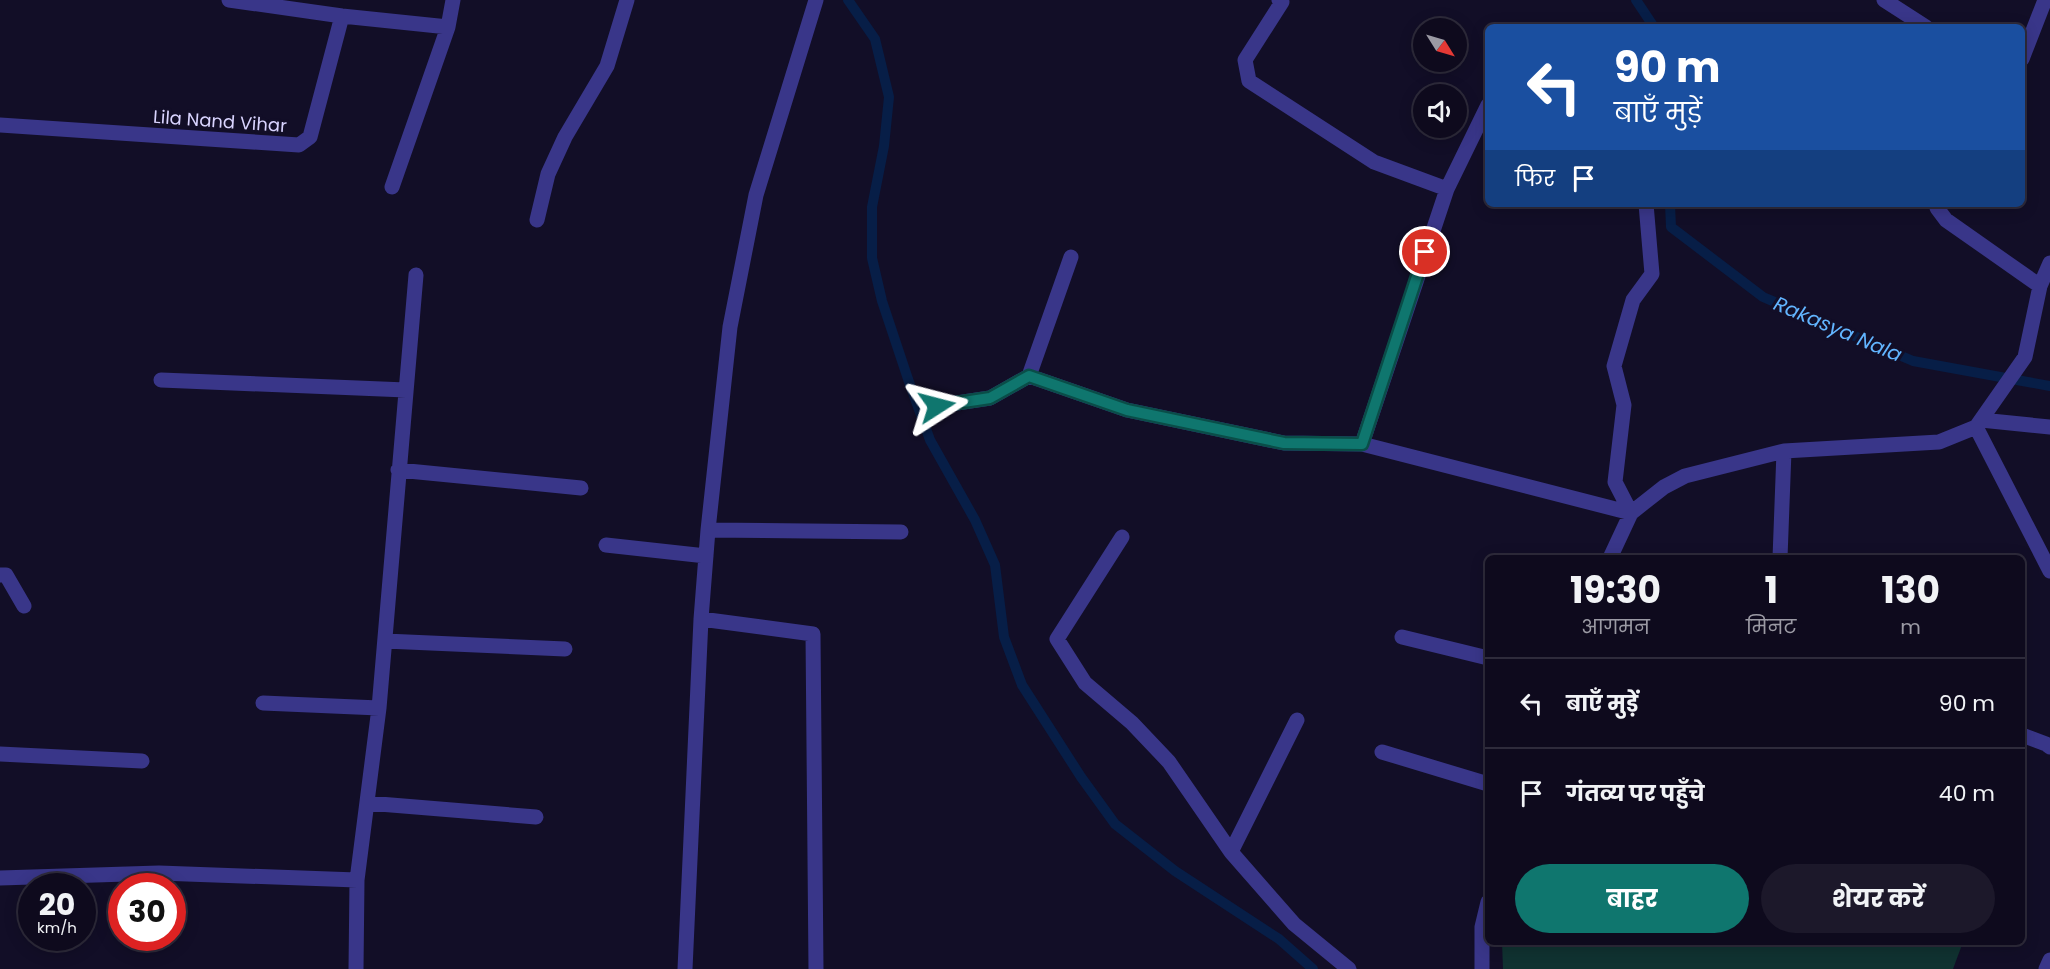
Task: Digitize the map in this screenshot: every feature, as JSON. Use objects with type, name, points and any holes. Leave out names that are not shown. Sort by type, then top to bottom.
[{"type":"street","points":[[229,0],[342,16],[448,27]]},
{"type":"street","points":[[392,188],[448,27],[453,0]]},
{"type":"street","points":[[537,220],[548,174],[566,136],[607,66],[627,0]]},
{"type":"street","points":[[685,969],[701,619],[708,530],[730,327],[754,206],[816,0]]},
{"type":"street","points":[[1279,0],[1282,2],[1245,60],[1249,81],[1374,162],[1447,189]]},
{"type":"street","points":[[1884,0],[1919,24]]},
{"type":"street","points":[[2025,51],[2045,0]]},
{"type":"street","name":"Lila Nand Vihar","points":[[0,125],[299,146],[310,137],[342,16]]},
{"type":"street","points":[[1362,444],[1447,189],[1485,111]]},
{"type":"street","points":[[1631,513],[1615,482],[1624,405],[1614,366],[1633,300],[1652,274],[1646,207]]},
{"type":"street","points":[[1937,207],[1946,220],[2040,286]]},
{"type":"street","points":[[937,406],[990,398],[1029,376],[1071,257]]},
{"type":"street","points":[[1611,555],[1631,513],[1664,487],[1685,476],[1784,451],[1939,442],[1981,419],[2018,370],[2025,357],[2040,286],[2050,263]]},
{"type":"street","points":[[356,969],[357,880],[379,708],[416,275]]},
{"type":"street","points":[[1029,376],[1127,410],[1284,443],[1362,444],[1631,513]]},
{"type":"street","points":[[161,380],[406,390]]},
{"type":"street","points":[[1981,419],[2050,427]]},
{"type":"street","points":[[1981,419],[2050,571]]},
{"type":"street","points":[[1780,555],[1784,451]]},
{"type":"street","points":[[398,470],[581,488]]},
{"type":"street","points":[[708,530],[901,532]]},
{"type":"street","points":[[1122,537],[1057,639],[1085,683],[1132,723],[1170,762],[1231,852],[1293,924],[1349,969]]},
{"type":"street","points":[[606,545],[706,556]]},
{"type":"street","points":[[0,575],[6,575],[24,606]]},
{"type":"street","points":[[701,619],[813,634],[816,969]]},
{"type":"street","points":[[1402,637],[1485,657]]},
{"type":"street","points":[[385,641],[565,649]]},
{"type":"street","points":[[263,703],[379,708]]},
{"type":"street","points":[[1231,852],[1298,720]]},
{"type":"street","points":[[2025,736],[2050,747]]},
{"type":"street","points":[[1382,752],[1485,783]]},
{"type":"street","points":[[0,754],[142,761]]},
{"type":"street","points":[[367,802],[536,817]]},
{"type":"street","points":[[0,878],[159,873],[357,880]]},
{"type":"street","points":[[1482,969],[1482,927],[1485,914]]},
{"type":"street","points":[[2046,969],[2050,960]]},
{"type":"green space","points":[[1502,945],[1962,945],[1953,969],[1503,969]]},
{"type":"waterway","points":[[848,0],[875,39],[889,97],[884,146],[872,207],[872,258],[882,301],[930,440],[975,520],[995,565],[1004,637],[1022,685],[1081,777],[1115,824],[1175,871],[1279,939],[1313,969]]},
{"type":"waterway","name":"Rakasya Nala","points":[[1636,0],[1652,24]]},
{"type":"waterway","name":"Rakasya Nala","points":[[1670,207],[1671,227],[1763,297],[1913,361],[2050,386]]},
{"type":"route","points":[[937,406],[990,398],[1029,376],[1127,410],[1284,443],[1362,444],[1425,252]]}]
